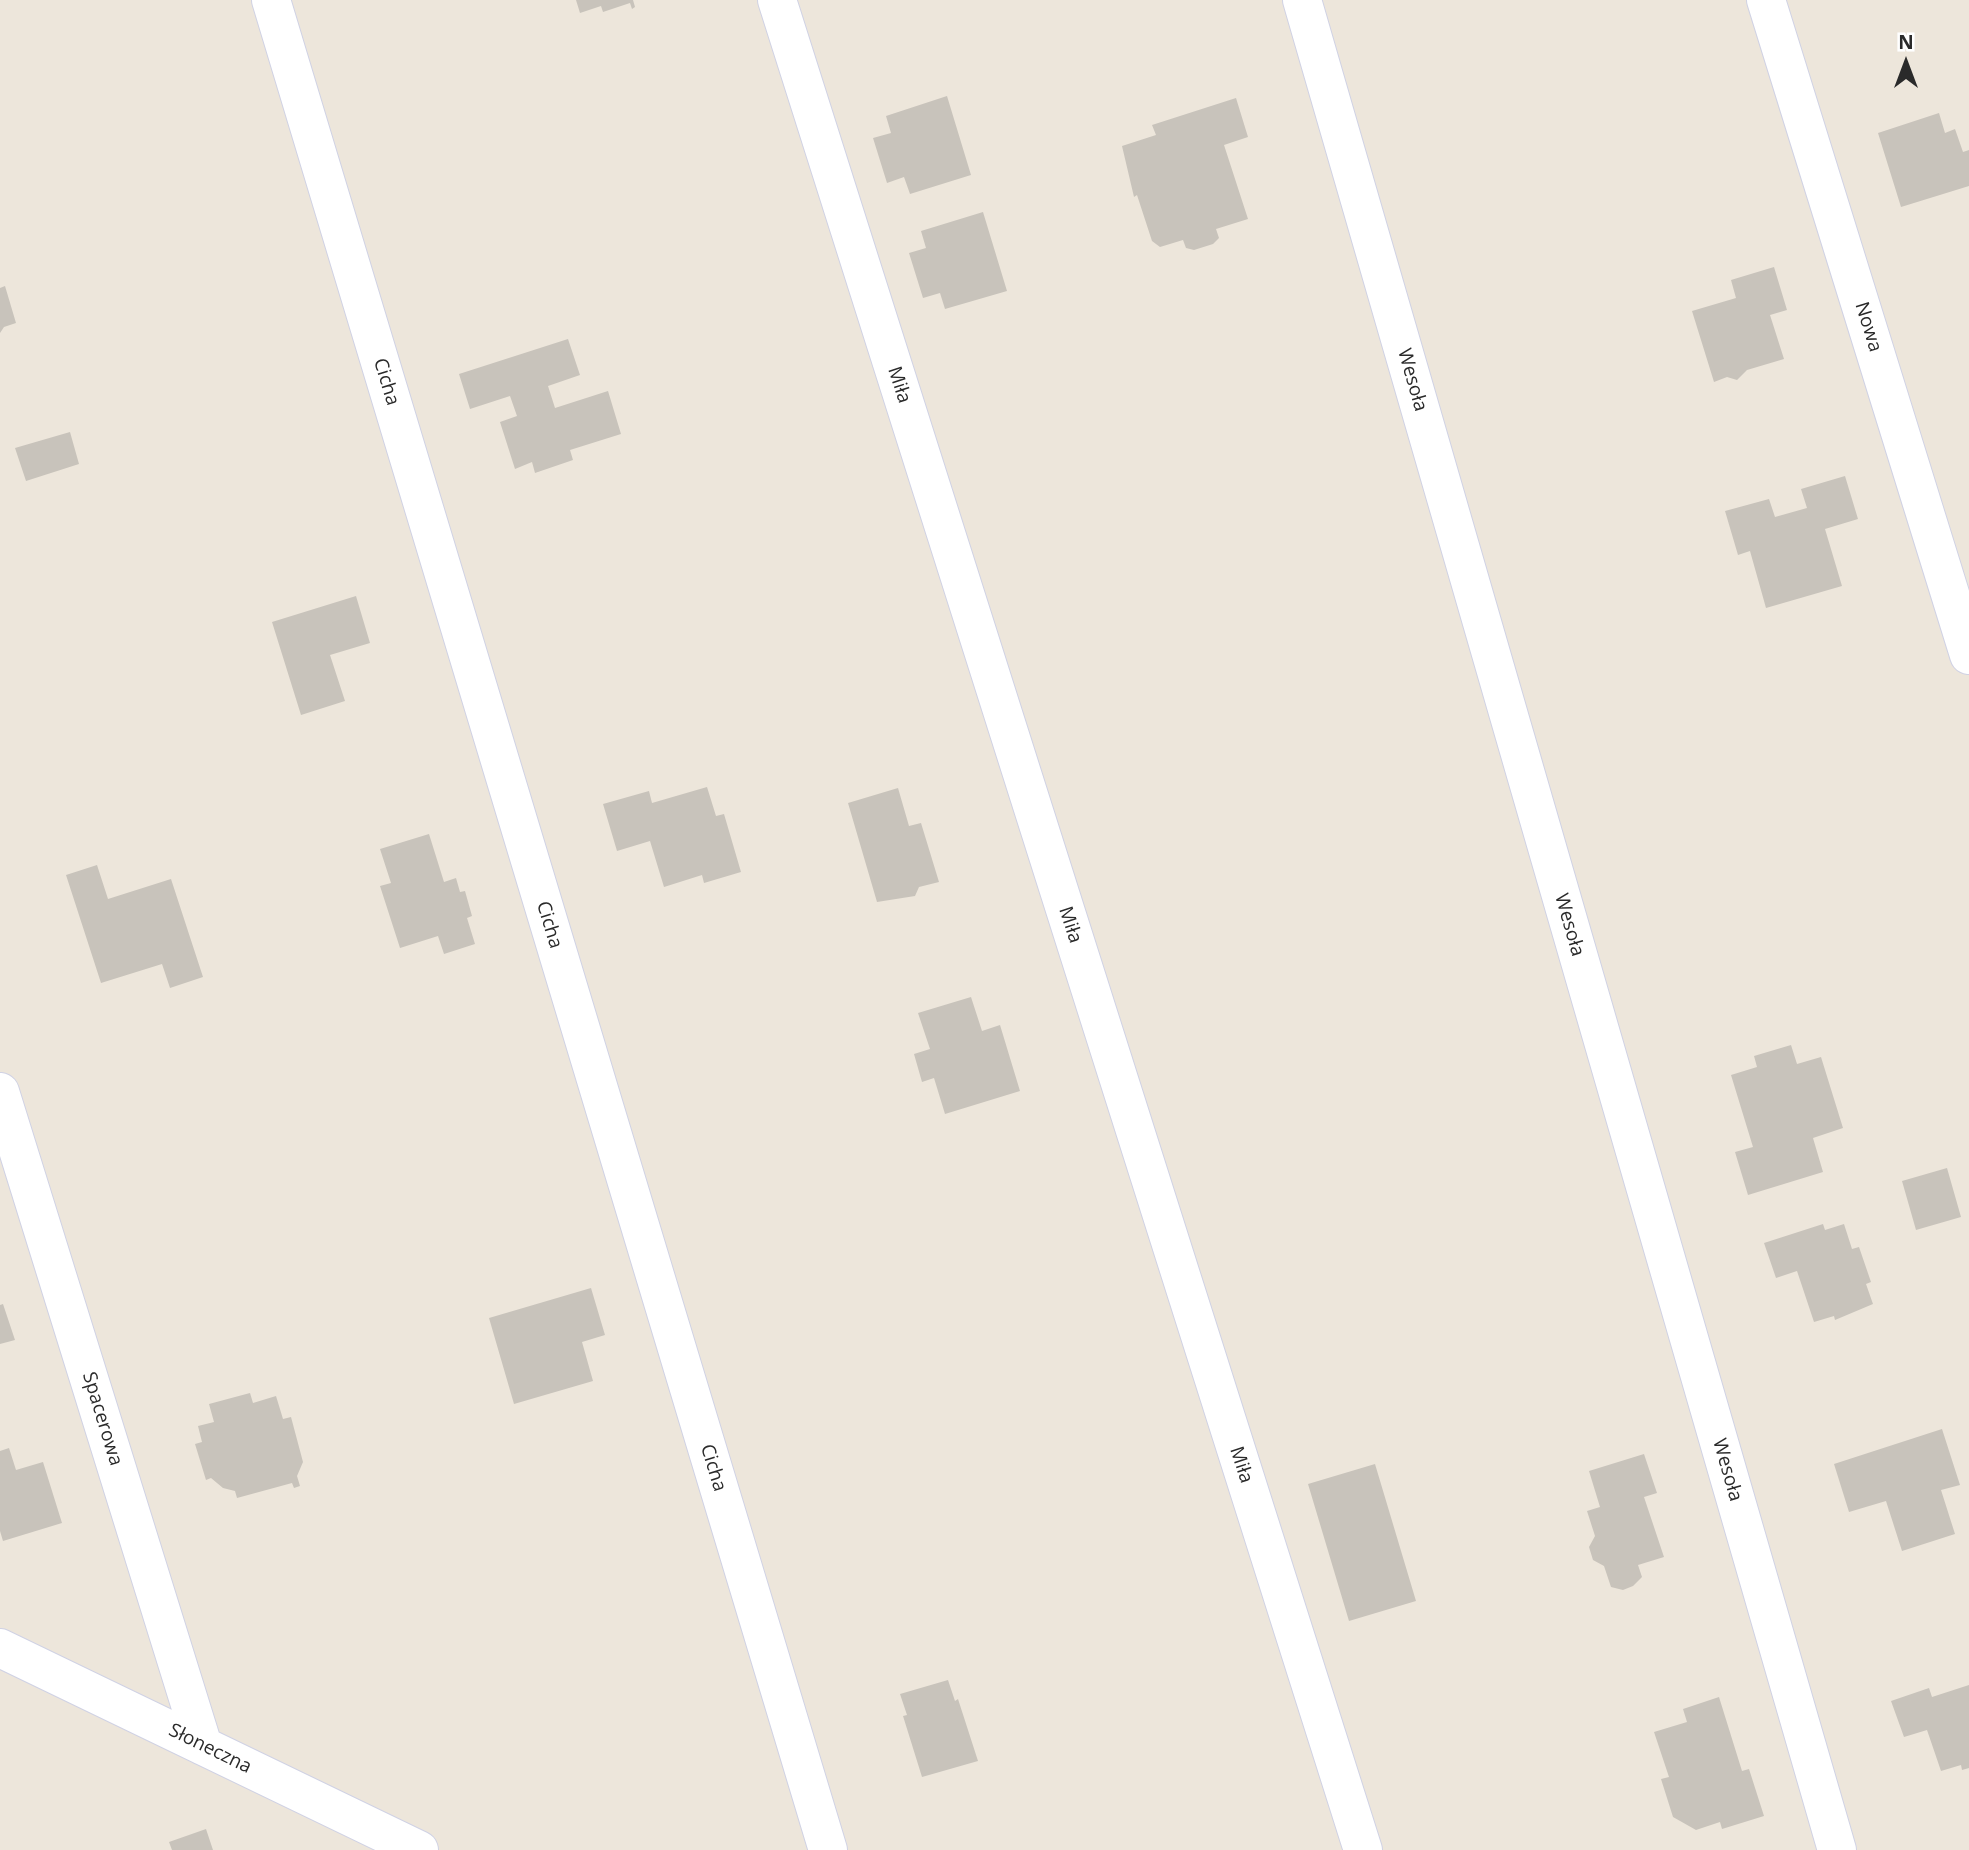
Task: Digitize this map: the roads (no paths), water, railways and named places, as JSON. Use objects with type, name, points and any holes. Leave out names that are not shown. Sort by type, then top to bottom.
[{"type":"street","name":"Cicha","points":[[271,0],[828,1850]]},
{"type":"street","name":"Miła","points":[[776,0],[1363,1850]]},
{"type":"street","name":"Wesoła","points":[[1302,0],[1837,1850]]},
{"type":"street","name":"Nowa","points":[[1766,0],[1969,655]]},
{"type":"street","name":"Spacerowa","points":[[0,1092],[203,1746]]},
{"type":"street","name":"Słoneczna","points":[[0,1648],[419,1850]]}]
